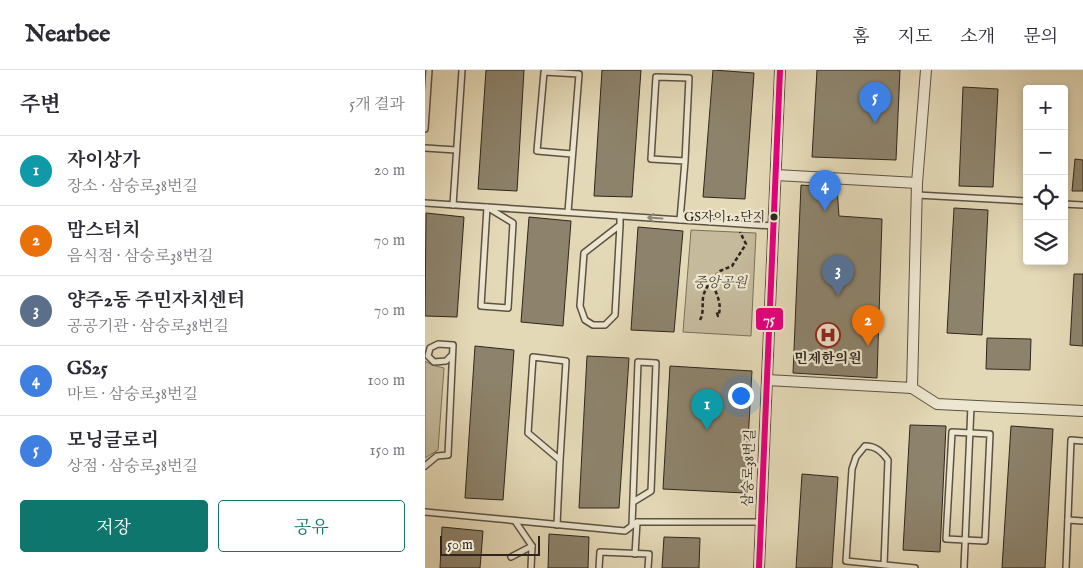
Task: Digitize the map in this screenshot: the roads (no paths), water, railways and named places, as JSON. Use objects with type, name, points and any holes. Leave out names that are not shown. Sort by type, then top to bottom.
[{"type":"street","name":"삼숭로38번길","points":[[759,568],[780,70]]},
{"type":"street","points":[[912,388],[917,183],[926,70]]},
{"type":"street","points":[[776,175],[917,183]]},
{"type":"street","points":[[767,380],[912,388],[937,404],[1083,411]]},
{"type":"lane","points":[[425,129],[429,70]]},
{"type":"lane","points":[[453,205],[462,70]]},
{"type":"lane","points":[[568,212],[579,74],[544,72],[537,151],[572,154]]},
{"type":"lane","points":[[680,220],[685,161],[689,78],[656,76],[651,159],[685,161]]},
{"type":"lane","points":[[425,148],[456,150]]},
{"type":"lane","points":[[917,195],[1023,201]]},
{"type":"lane","points":[[425,203],[773,226]]},
{"type":"lane","points":[[1068,204],[1083,205]]},
{"type":"lane","points":[[487,207],[513,223],[508,308],[481,306],[487,207]]},
{"type":"lane","points":[[620,216],[620,225],[615,315],[605,325],[593,325],[585,320],[580,306],[583,253],[620,225]]},
{"type":"lane","points":[[425,466],[437,456],[447,455],[453,345],[438,344],[430,348],[428,356],[434,362],[446,361],[452,356]]},
{"type":"lane","points":[[557,525],[567,361],[533,357],[528,433],[560,460]]},
{"type":"lane","points":[[633,502],[651,491],[656,363],[639,362],[633,502],[635,554]]},
{"type":"lane","points":[[964,568],[971,406]]},
{"type":"lane","points":[[952,432],[990,434],[985,541],[965,540],[946,539],[952,432]]},
{"type":"lane","points":[[1066,568],[1071,440],[1083,441]]},
{"type":"lane","points":[[883,565],[888,460],[882,452],[872,446],[865,446],[856,457],[852,469],[845,561],[883,565],[915,568]]},
{"type":"lane","points":[[425,512],[625,531],[634,524],[761,522]]},
{"type":"lane","points":[[1068,520],[1083,520]]},
{"type":"lane","points":[[515,521],[532,546],[531,568]]},
{"type":"lane","points":[[511,557],[532,546]]},
{"type":"lane","points":[[599,568],[600,552],[649,554],[648,568]]},
{"type":"place","name":"모닝글로리","points":[[875,123]]},
{"type":"place","name":"GS25","points":[[825,211]]},
{"type":"place","name":"GS자이1.2단지","points":[[774,217]]},
{"type":"place","name":"양주2동 주민자치센터","points":[[838,296]]},
{"type":"place","name":"민제한의원","points":[[828,335]]},
{"type":"place","name":"맘스터치","points":[[868,346]]},
{"type":"place","name":"자이상가","points":[[707,430]]},
{"type":"park label","name":"중앙공원","points":[[720,283]]}]
